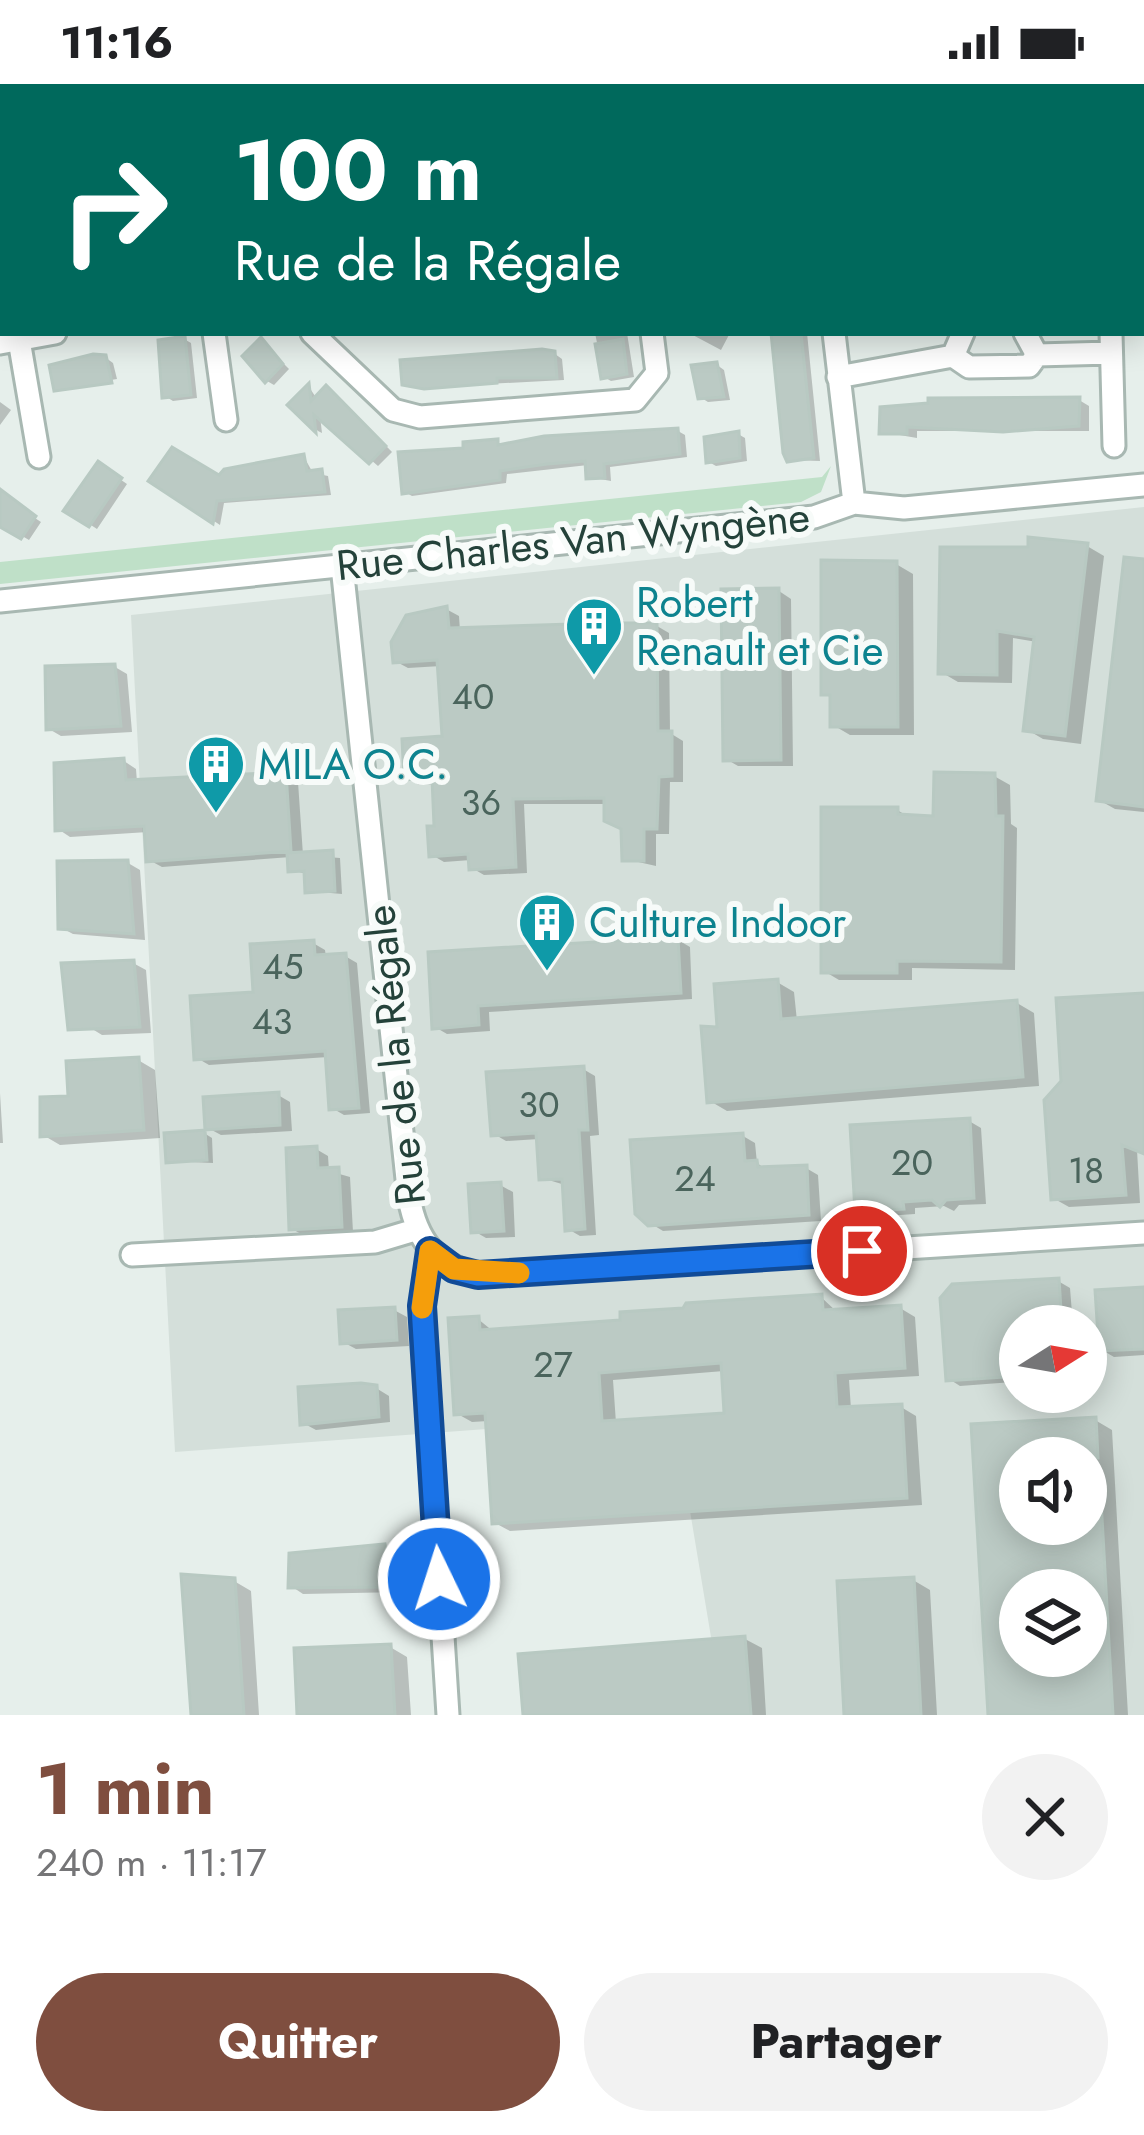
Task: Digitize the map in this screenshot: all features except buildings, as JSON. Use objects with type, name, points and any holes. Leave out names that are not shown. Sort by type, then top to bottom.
[{"type":"street","points":[[39,457],[9,342],[40,336]]},
{"type":"street","points":[[214,336],[226,420]]},
{"type":"street","points":[[315,336],[393,410],[420,417],[635,400],[657,373],[652,336]]},
{"type":"street","points":[[834,336],[854,503]]},
{"type":"street","points":[[953,356],[962,336]]},
{"type":"street","points":[[1026,336],[1037,355]]},
{"type":"street","points":[[838,377],[953,356],[970,368],[1028,366],[1037,355],[1111,343],[1114,446]]},
{"type":"street","name":"Rue Charles Van Wyngène","points":[[0,601],[814,517],[854,503],[904,508],[1144,485]]},
{"type":"street","name":"Rue de la Régale","points":[[342,566],[415,1231],[430,1251],[454,1269],[494,1274],[1144,1233]]},
{"type":"street","points":[[132,1255],[375,1242],[415,1231]]},
{"type":"street","points":[[430,1251],[422,1306],[448,1715]]},
{"type":"shaded area","points":[[1144,507],[1144,1715],[724,1715],[674,1415],[175,1452],[131,615]]},
{"type":"green space","points":[[831,466],[821,492],[801,502],[0,584],[0,562],[822,477]]},
{"type":"slow traffic","points":[[422,1308],[430,1251],[454,1269],[478,1275],[519,1273]]},
{"type":"place","name":"Robert Renault et Cie","points":[[594,677]]},
{"type":"place","name":"MILA O.C.","points":[[216,815]]},
{"type":"place","name":"Culture Indoor","points":[[547,973]]},
{"type":"route","points":[[439,1579],[422,1306],[430,1251],[454,1269],[478,1275],[862,1251]]}]
